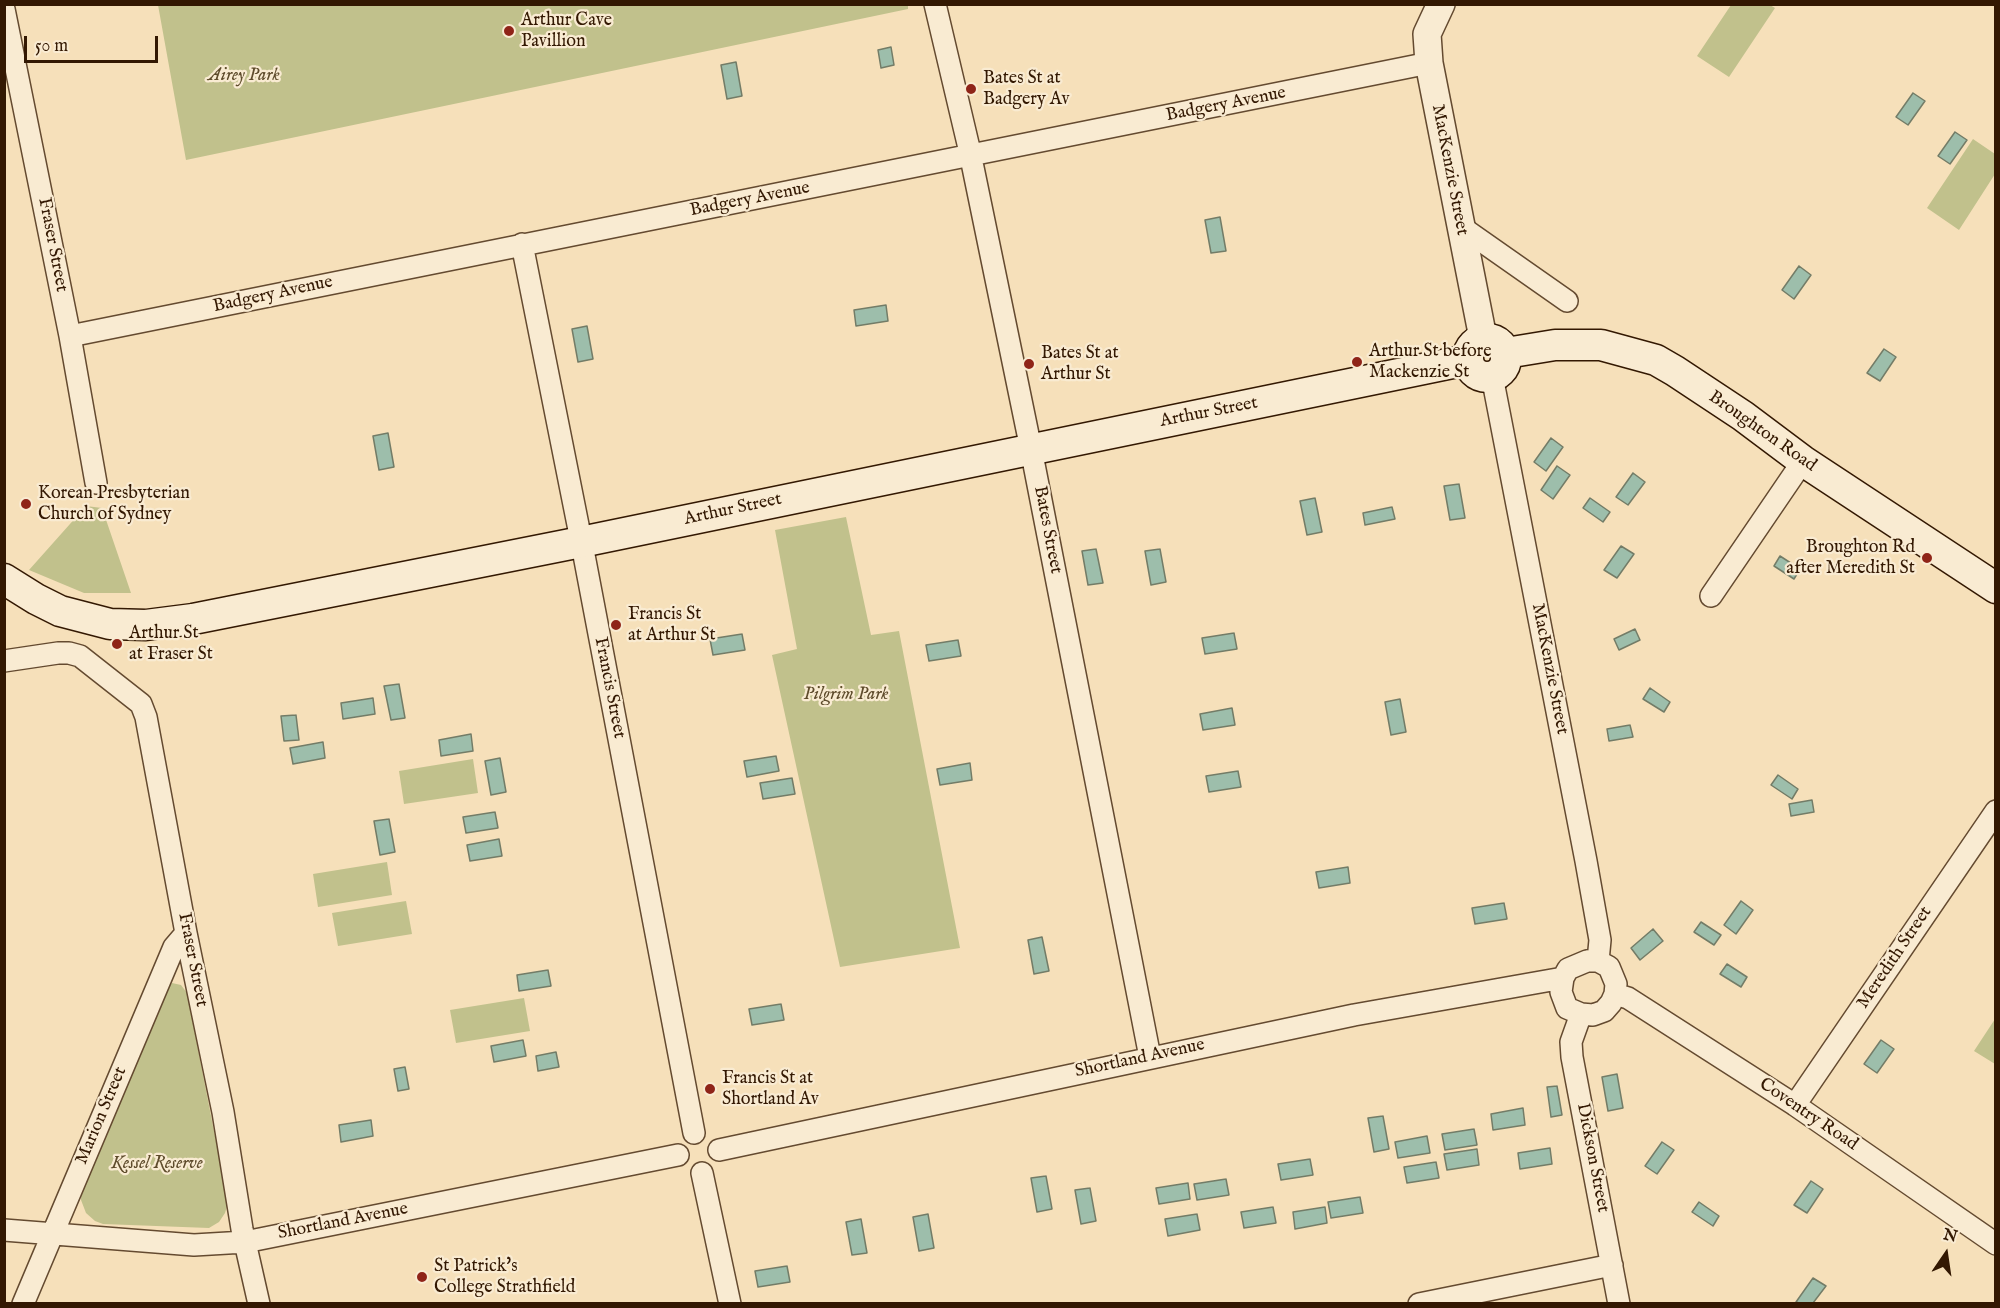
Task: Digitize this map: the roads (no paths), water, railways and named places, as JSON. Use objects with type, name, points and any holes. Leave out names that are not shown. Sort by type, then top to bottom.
[{"type":"main road","name":"Broughton Road","points":[[1487,357],[1554,345],[1601,345],[1656,360],[1743,416],[1803,462],[1995,588]]},
{"type":"main road","name":"Arthur Street","points":[[4,579],[60,611],[110,624],[146,625],[193,619],[1487,357]]},
{"type":"street","name":"Bates Street","points":[[935,4],[971,156],[1031,449],[1150,1057]]},
{"type":"street","name":"MacKenzie Street","points":[[1441,4],[1427,34],[1429,63],[1586,861],[1600,940],[1598,962]]},
{"type":"street","name":"Fraser Street","points":[[4,9],[70,336],[96,483]]},
{"type":"street","name":"Badgery Avenue","points":[[70,336],[1429,63]]},
{"type":"street","points":[[1460,225],[1567,301]]},
{"type":"street","name":"Francis Street","points":[[522,244],[694,1133]]},
{"type":"street","points":[[1712,596],[1803,462]]},
{"type":"street","name":"Fraser Street","points":[[4,661],[44,654],[69,653],[80,656],[141,704],[146,717],[186,933],[223,1113],[245,1242],[259,1304]]},
{"type":"street","name":"Meredith Street","points":[[1795,1105],[1995,811]]},
{"type":"street","name":"Marion Street","points":[[23,1304],[174,947],[186,933]]},
{"type":"street","points":[[1587,961],[1598,962],[1609,967],[1616,984],[1615,994],[1604,1011],[1593,1015],[1581,1014],[1567,1008],[1561,992],[1563,978],[1568,969],[1578,964],[1587,961]]},
{"type":"street","name":"Shortland Avenue","points":[[719,1150],[1354,1015],[1563,978]]},
{"type":"street","name":"Coventry Road","points":[[1615,994],[1628,998],[1795,1105],[1995,1244]]},
{"type":"street","name":"Dickson Street","points":[[1581,1014],[1571,1042],[1572,1057],[1619,1304]]},
{"type":"street","points":[[694,1133],[707,1134],[713,1138],[719,1150],[719,1156],[713,1167],[702,1173],[689,1171],[680,1162],[678,1155],[680,1144],[694,1133]]},
{"type":"street","name":"Shortland Avenue","points":[[4,1230],[194,1245],[245,1242],[678,1155]]},
{"type":"street","points":[[702,1173],[730,1304]]},
{"type":"street","points":[[1419,1304],[1612,1265]]},
{"type":"place","name":"Arthur Cave Pavillion","points":[[509,31]]},
{"type":"place","name":"Bates St at Badgery Av","points":[[971,89]]},
{"type":"place","name":"Arthur St before Mackenzie St","points":[[1357,362]]},
{"type":"place","name":"Bates St at Arthur St","points":[[1029,364]]},
{"type":"place","name":"Korean Presbyterian Church of Sydney","points":[[26,504]]},
{"type":"place","name":"Broughton Rd after Meredith St","points":[[1927,558]]},
{"type":"place","name":"Francis St at Arthur St","points":[[616,625]]},
{"type":"place","name":"Arthur St at Fraser St","points":[[117,644]]},
{"type":"place","name":"Francis St at Shortland Av","points":[[710,1089]]},
{"type":"place","name":"St Patrick's College Strathfield","points":[[422,1277]]},
{"type":"park label","name":"Airey Park","points":[[244,76]]},
{"type":"park label","name":"Pilgrim Park","points":[[846,695]]},
{"type":"park label","name":"Kessel Reserve","points":[[157,1164]]}]
